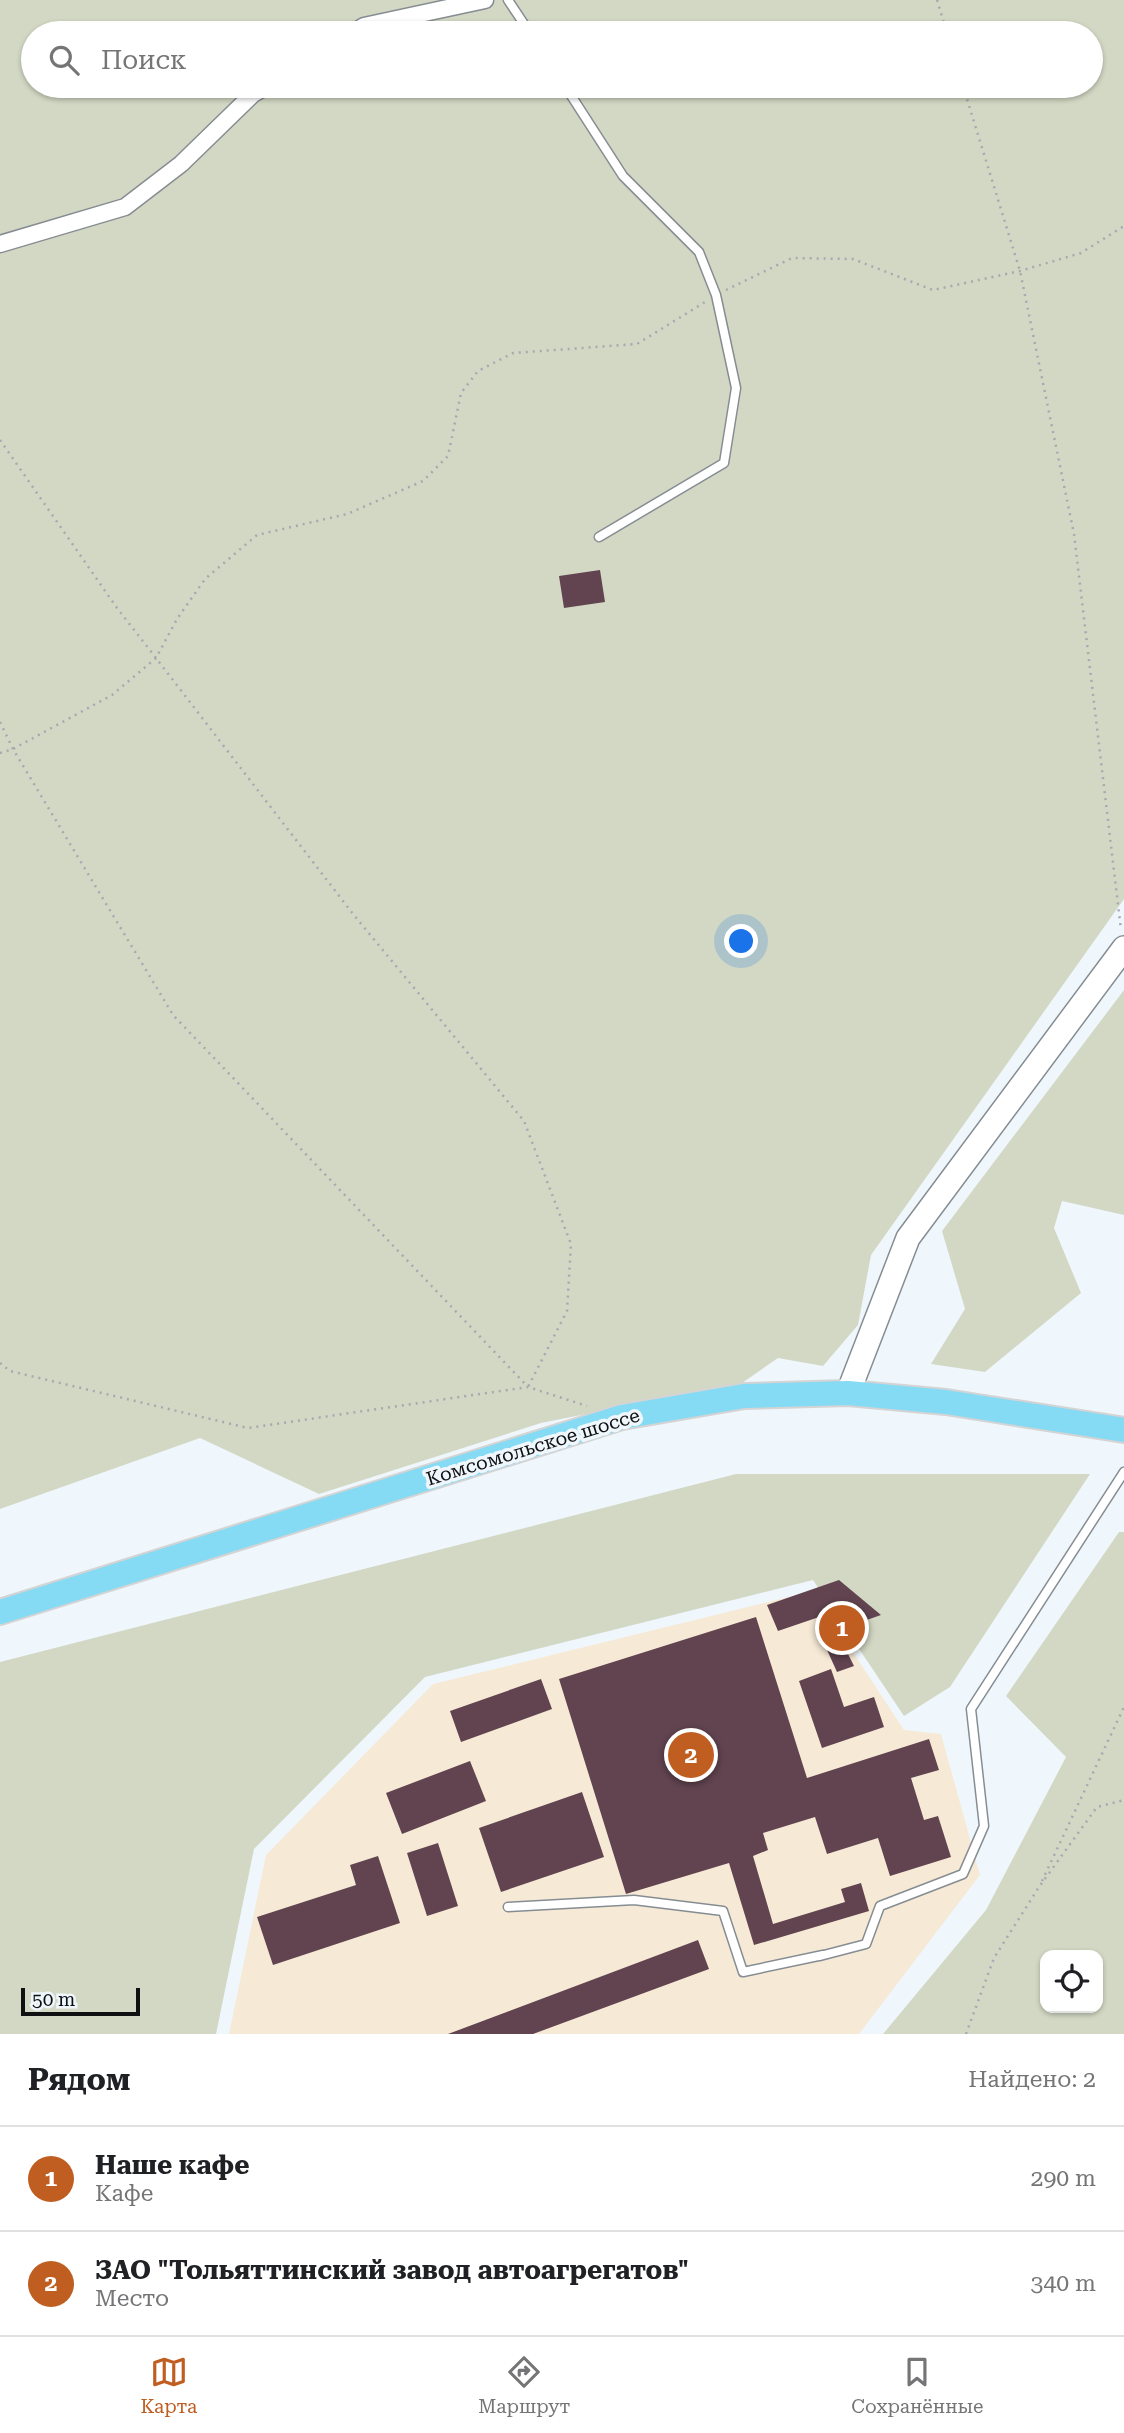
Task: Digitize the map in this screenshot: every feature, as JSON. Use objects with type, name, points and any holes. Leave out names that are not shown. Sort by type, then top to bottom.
[{"type":"main road","name":"Комсомольское шоссе","points":[[0,1612],[622,1417],[744,1396],[848,1393],[946,1402],[1124,1430]]},
{"type":"street","points":[[386,21],[485,0]]},
{"type":"street","points":[[0,244],[125,207],[181,164],[249,98]]},
{"type":"street","points":[[848,1393],[908,1238],[1124,948]]},
{"type":"lane","points":[[508,0],[522,21]]},
{"type":"lane","points":[[573,98],[623,176],[699,252],[716,295],[736,388],[724,463],[599,537]]},
{"type":"lane","points":[[508,1907],[634,1900],[723,1911],[743,1972],[866,1944],[880,1906],[963,1874],[984,1826],[971,1709],[1124,1472]]},
{"type":"path","points":[[937,0],[943,21]]},
{"type":"path","points":[[968,98],[1020,271],[1074,534],[1124,948]]},
{"type":"path","points":[[0,753],[13,749],[112,695],[156,658],[177,619],[205,579],[257,535],[347,514],[423,481],[448,456],[461,393],[478,370],[513,353],[637,344],[716,295],[792,258],[853,259],[933,290],[1020,271],[1081,253],[1124,226]]},
{"type":"path","points":[[0,440],[117,608],[353,914],[524,1121],[571,1244],[567,1311],[528,1387]]},
{"type":"path","points":[[0,722],[13,749],[173,1016],[528,1387]]},
{"type":"path","points":[[0,1363],[10,1371],[248,1428],[528,1387],[587,1406]]},
{"type":"path","points":[[1039,1887],[1124,1707]]},
{"type":"path","points":[[966,2034],[993,1958],[1039,1887],[1097,1807],[1124,1800]]},
{"type":"shaded area","points":[[813,1591],[904,1730],[941,1734],[980,1875],[859,2034],[229,2034],[266,1855],[433,1684]]},
{"type":"green space","points":[[0,0],[1124,0],[1124,899],[871,1255],[858,1325],[823,1366],[778,1358],[742,1383],[541,1423],[319,1494],[200,1438],[0,1509]]},
{"type":"green space","points":[[1124,990],[1124,1215],[1062,1201],[1054,1228],[1081,1293],[985,1372],[931,1364],[965,1309],[942,1231]]},
{"type":"green space","points":[[736,1474],[1090,1474],[950,1687],[904,1716],[813,1580],[425,1677],[254,1849],[216,2034],[0,2034],[0,1662]]},
{"type":"green space","points":[[1119,1532],[1124,1532],[1124,2034],[883,2034],[986,1910],[1066,1757],[1006,1696]]},
{"type":"building","points":[[600,570],[605,602],[564,608],[559,576]]},
{"type":"building","points":[[839,1580],[881,1615],[858,1623],[865,1638],[844,1646],[854,1666],[837,1672],[818,1630],[828,1626],[822,1616],[778,1631],[767,1605]]},
{"type":"building","points":[[756,1617],[807,1778],[929,1739],[939,1770],[911,1778],[924,1820],[938,1816],[951,1857],[890,1876],[878,1838],[827,1854],[815,1817],[763,1833],[768,1850],[753,1856],[773,1924],[845,1902],[841,1889],[861,1883],[869,1911],[754,1945],[729,1863],[626,1894],[559,1679]]},
{"type":"building","points":[[831,1669],[844,1707],[874,1697],[884,1727],[822,1748],[799,1681]]},
{"type":"building","points":[[541,1679],[552,1709],[461,1742],[450,1711]]},
{"type":"building","points":[[470,1761],[486,1801],[402,1834],[386,1793]]},
{"type":"building","points":[[582,1792],[604,1857],[501,1892],[479,1828]]},
{"type":"building","points":[[438,1843],[458,1906],[427,1916],[407,1853]]},
{"type":"building","points":[[378,1856],[400,1923],[273,1965],[257,1917],[356,1885],[350,1865]]},
{"type":"building","points":[[698,1940],[709,1969],[533,2034],[448,2034]]},
{"type":"place","name":"Наше кафе","points":[[842,1628]]},
{"type":"place","name":"ЗАО \"Тольяттинский завод автоагрегатов\"","points":[[691,1755]]}]
